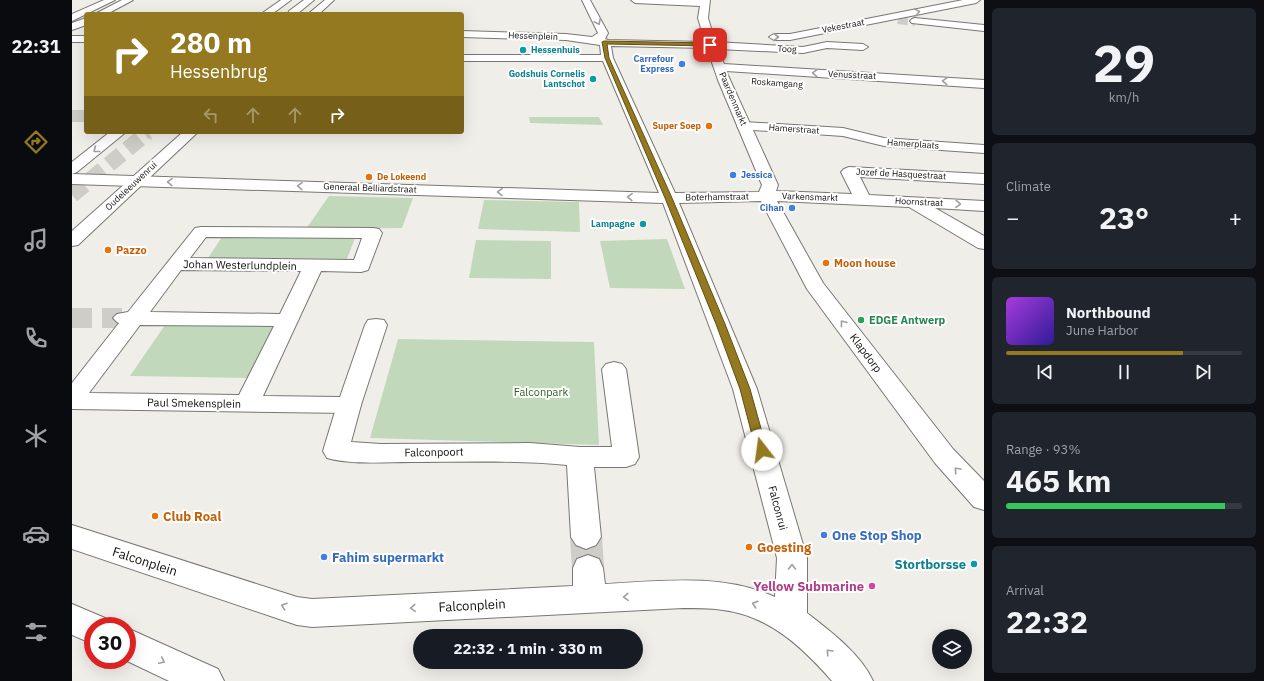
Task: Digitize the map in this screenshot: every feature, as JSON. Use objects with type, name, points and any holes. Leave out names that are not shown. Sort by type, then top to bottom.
[{"type":"street","points":[[85,12],[111,0]]},
{"type":"street","points":[[104,12],[129,0]]},
{"type":"street","points":[[269,12],[287,0]]},
{"type":"street","points":[[292,12],[310,0]]},
{"type":"street","points":[[315,12],[330,0]]},
{"type":"street","points":[[586,0],[603,33],[599,42]]},
{"type":"street","points":[[635,0],[705,2]]},
{"type":"street","name":"Vekestraat","points":[[762,37],[790,37],[892,18],[976,0]]},
{"type":"street","name":"Paardenmarkt","points":[[705,2],[703,18],[710,41],[731,77],[744,126],[770,185],[766,196]]},
{"type":"street","points":[[72,18],[84,12]]},
{"type":"street","points":[[915,21],[984,28]]},
{"type":"street","points":[[72,29],[84,22]]},
{"type":"street","points":[[72,29],[84,30]]},
{"type":"street","name":"Hessenplein","points":[[464,34],[545,35],[599,42],[710,41]]},
{"type":"street","points":[[710,41],[747,37]]},
{"type":"street","points":[[72,39],[84,39]]},
{"type":"street","name":"Toog","points":[[710,41],[803,50],[826,45],[862,47]]},
{"type":"street","name":"Falconrui","points":[[599,42],[669,198],[745,389],[792,558],[791,620]]},
{"type":"street","points":[[467,58],[607,58]]},
{"type":"street","name":"Roskamgang","points":[[731,77],[782,83]]},
{"type":"street","name":"Venusstraat","points":[[731,77],[984,84]]},
{"type":"street","name":"Hamerstraat","points":[[744,126],[843,132]]},
{"type":"street","name":"Hamerplaats","points":[[843,132],[884,142],[984,149]]},
{"type":"street","points":[[72,169],[116,134]]},
{"type":"street","name":"Oudeleeuwenrui","points":[[72,241],[189,134]]},
{"type":"street","name":"Jozef de Hasquestraat","points":[[859,199],[849,172],[984,180]]},
{"type":"street","name":"Generaal Belliardstraat","points":[[72,179],[669,198]]},
{"type":"street","name":"Boterhamstraat","points":[[669,198],[766,196]]},
{"type":"street","name":"Varkensmarkt","points":[[766,196],[859,199]]},
{"type":"street","name":"Klapdorp","points":[[766,196],[814,285],[944,456],[984,499]]},
{"type":"street","name":"Hoornstraat","points":[[859,199],[984,206]]},
{"type":"street","points":[[912,202],[984,244]]},
{"type":"street","name":"Johan Westerlundplein","points":[[201,232],[373,234],[361,266],[176,264],[201,232]]},
{"type":"street","name":"Paul Smekensplein","points":[[72,400],[129,318],[176,264]]},
{"type":"street","name":"Paul Smekensplein","points":[[72,400],[247,404],[314,265]]},
{"type":"street","points":[[129,318],[288,320]]},
{"type":"street","name":"Falconpoort","points":[[376,326],[349,406],[336,451],[380,453],[530,452],[580,457],[626,457],[614,370]]},
{"type":"street","points":[[247,404],[349,406]]},
{"type":"street","points":[[580,457],[586,537]]},
{"type":"street","name":"Falconplein","points":[[72,537],[297,611],[312,613],[682,594],[724,596],[757,604],[791,620],[821,644],[855,681]]},
{"type":"street","points":[[588,568],[590,598]]},
{"type":"street","points":[[72,619],[84,625]]},
{"type":"street","points":[[136,648],[206,681]]},
{"type":"green space","points":[[529,117],[599,117],[603,125],[530,123]]},
{"type":"green space","points":[[329,196],[413,198],[402,228],[306,229]]},
{"type":"green space","points":[[484,200],[579,202],[580,232],[478,229]]},
{"type":"green space","points":[[222,237],[355,238],[347,259],[208,258]]},
{"type":"green space","points":[[667,239],[685,289],[610,288],[600,241]]},
{"type":"green space","points":[[476,240],[551,241],[551,279],[469,278]]},
{"type":"green space","points":[[165,325],[275,326],[250,378],[130,376]]},
{"type":"green space","name":"Falconpark","points":[[398,339],[594,342],[599,445],[370,438]]},
{"type":"tunnel","points":[[898,19],[915,21]]},
{"type":"tunnel","points":[[72,116],[84,116]]},
{"type":"tunnel","points":[[72,195],[146,134]]},
{"type":"tunnel","points":[[72,318],[123,318]]},
{"type":"tunnel","points":[[586,537],[588,568]]},
{"type":"place","name":"Hessenhuis","points":[[523,50]]},
{"type":"place","name":"Carrefour Express","points":[[682,64]]},
{"type":"place","name":"Godshuis Cornelis Lantschot","points":[[593,79]]},
{"type":"place","name":"Super Soep","points":[[709,126]]},
{"type":"place","name":"Jessica","points":[[733,175]]},
{"type":"place","name":"De Lokeend","points":[[369,177]]},
{"type":"place","name":"Cihan","points":[[792,208]]},
{"type":"place","name":"Lampagne","points":[[643,224]]},
{"type":"place","name":"Pazzo","points":[[108,250]]},
{"type":"place","name":"Moon house","points":[[826,263]]},
{"type":"place","name":"EDGE Antwerp","points":[[861,320]]},
{"type":"place","name":"Club Roal","points":[[155,516]]},
{"type":"place","name":"One Stop Shop","points":[[824,535]]},
{"type":"place","name":"Goesting","points":[[749,547]]},
{"type":"place","name":"Fahim supermarkt","points":[[324,557]]},
{"type":"place","name":"Stortborsse","points":[[974,564]]},
{"type":"place","name":"Yellow Submarine","points":[[872,586]]},
{"type":"route","points":[[710,45],[617,44],[604,42],[607,58],[669,198],[720,324],[745,389],[762,450]]}]
